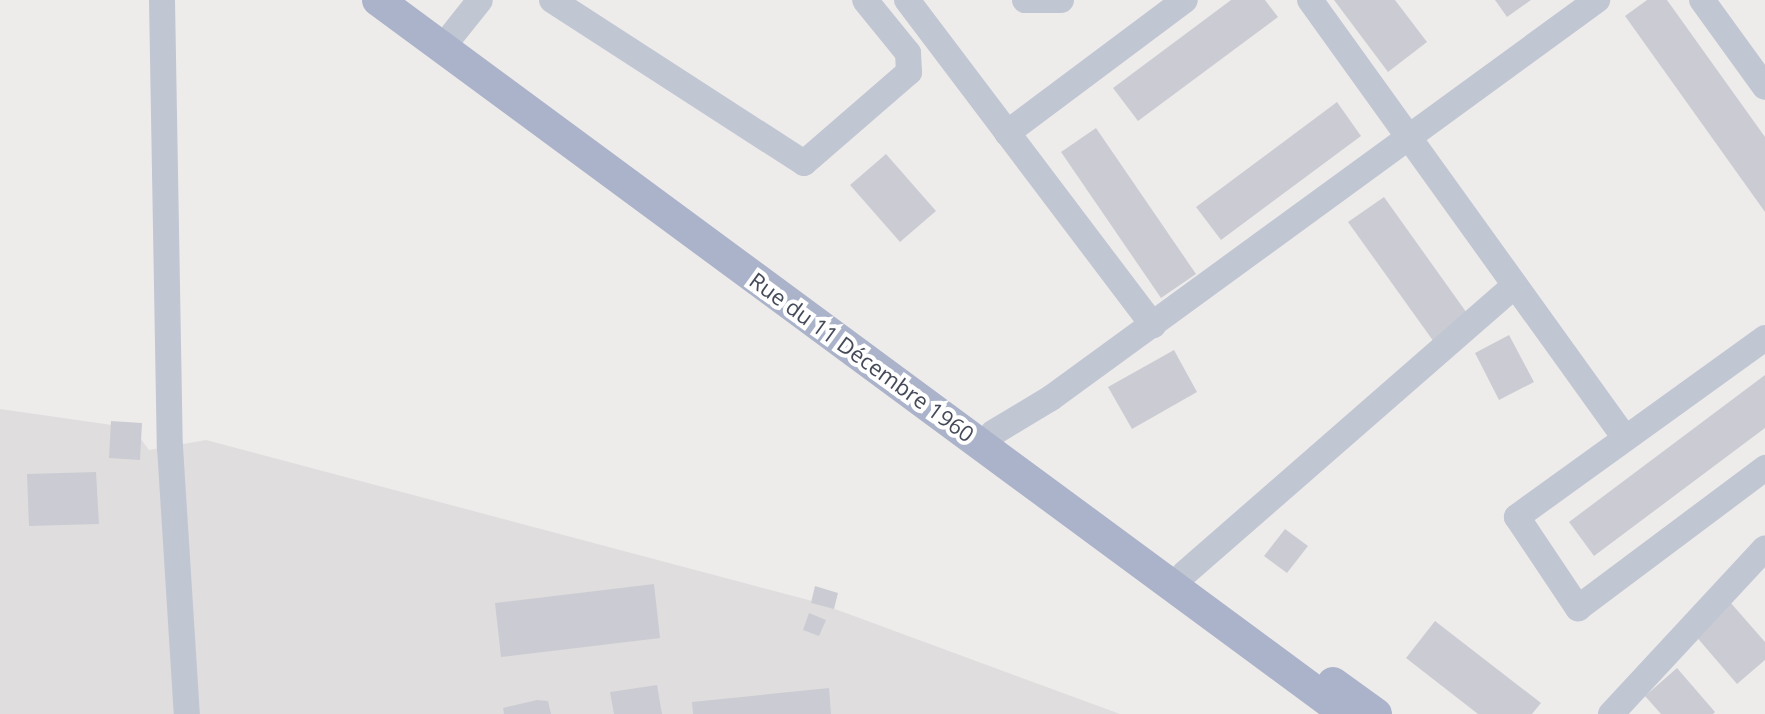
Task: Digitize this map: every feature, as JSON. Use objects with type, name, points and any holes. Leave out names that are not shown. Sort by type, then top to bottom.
[{"type":"main road","name":"Rue du 11 Décembre 1960","points":[[378,0],[1346,714]]},
{"type":"main road","name":"Rue du 11 Décembre 1960","points":[[408,0],[1376,714]]},
{"type":"lane","points":[[162,0],[170,447],[187,714]]},
{"type":"lane","points":[[453,34],[480,0]]},
{"type":"lane","points":[[552,0],[804,163],[909,72],[908,53],[865,0]]},
{"type":"lane","points":[[907,0],[1153,325]]},
{"type":"lane","points":[[1025,0],[1061,0]]},
{"type":"lane","points":[[1007,133],[1185,0]]},
{"type":"lane","points":[[1310,0],[1625,438]]},
{"type":"lane","points":[[993,433],[1153,325],[1597,0]]},
{"type":"lane","points":[[1702,0],[1765,87]]},
{"type":"lane","points":[[1184,574],[1515,285]]},
{"type":"lane","points":[[1765,338],[1517,517],[1578,608],[1765,468]]},
{"type":"lane","points":[[1611,714],[1765,548]]},
{"type":"shaded area","points":[[0,409],[133,428],[149,450],[206,440],[816,602],[1120,714],[0,714]]},
{"type":"building","points":[[1231,0],[1265,0],[1278,17],[1138,121],[1113,88]]},
{"type":"building","points":[[1334,0],[1395,0],[1427,42],[1388,72]]},
{"type":"building","points":[[1495,0],[1531,0],[1507,17]]},
{"type":"building","points":[[1647,0],[1667,0],[1765,137],[1765,212],[1625,16]]},
{"type":"building","points":[[1337,102],[1361,136],[1221,240],[1196,207]]},
{"type":"building","points":[[1096,128],[1196,274],[1161,298],[1061,152]]},
{"type":"building","points":[[886,154],[936,211],[900,242],[850,185]]},
{"type":"building","points":[[1384,197],[1469,316],[1434,342],[1348,222]]},
{"type":"building","points":[[1509,335],[1534,382],[1499,400],[1475,353]]},
{"type":"building","points":[[1174,350],[1197,392],[1132,429],[1108,387]]},
{"type":"building","points":[[1765,375],[1765,428],[1594,556],[1569,522]]},
{"type":"building","points":[[111,421],[142,423],[140,460],[109,458]]},
{"type":"building","points":[[96,472],[99,524],[29,526],[27,474]]},
{"type":"building","points":[[1285,529],[1308,546],[1287,573],[1264,556]]},
{"type":"building","points":[[654,584],[660,638],[501,657],[495,603]]},
{"type":"building","points":[[815,586],[838,593],[834,609],[811,603]]},
{"type":"building","points":[[1730,602],[1765,642],[1765,660],[1737,684],[1694,634]]},
{"type":"building","points":[[809,613],[826,620],[819,636],[803,630]]},
{"type":"building","points":[[1435,621],[1541,703],[1532,714],[1478,714],[1406,658]]},
{"type":"building","points":[[1677,668],[1715,712],[1713,714],[1661,714],[1645,696]]},
{"type":"building","points":[[657,685],[662,714],[614,714],[610,692]]},
{"type":"building","points":[[829,688],[831,714],[693,714],[692,702]]},
{"type":"building","points":[[537,700],[548,701],[551,714],[504,714],[503,708]]}]
